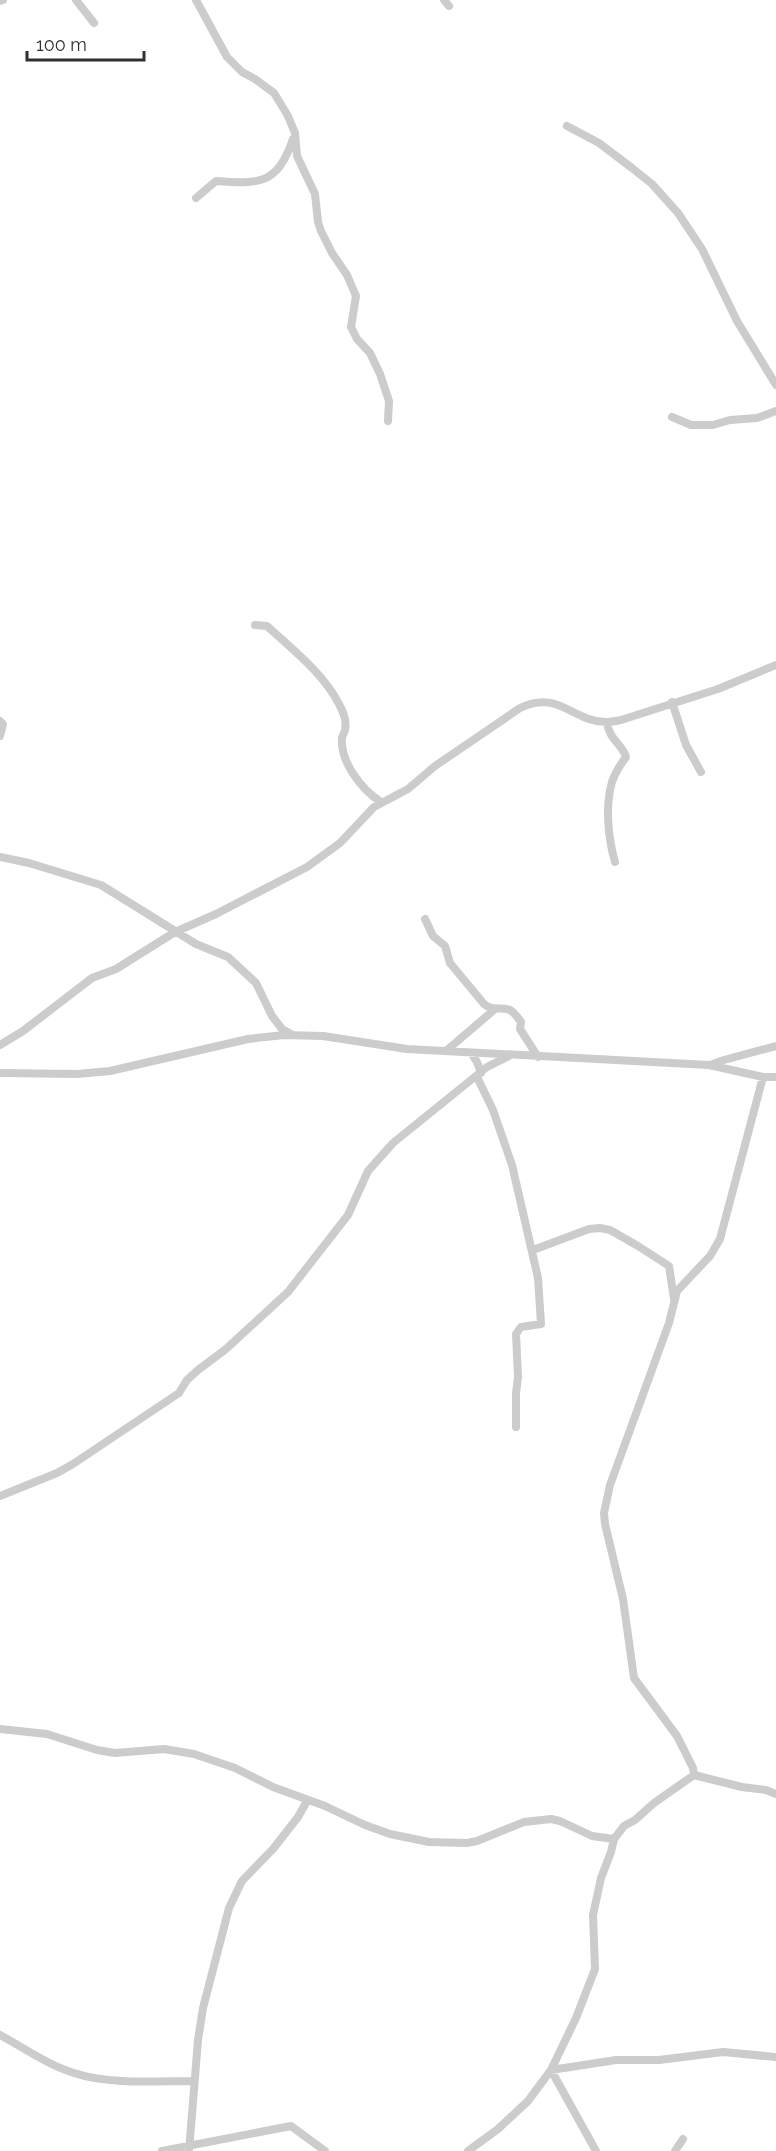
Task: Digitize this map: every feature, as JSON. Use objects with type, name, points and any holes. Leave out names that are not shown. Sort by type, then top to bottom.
[{"type":"street","points":[[196,0],[227,57],[242,72],[274,93],[285,109],[295,133],[297,156],[315,194],[321,231],[347,275],[356,296],[351,327],[357,339],[370,353],[380,374],[389,401],[388,421]]},
{"type":"street","points":[[77,1],[95,12]]},
{"type":"street","points":[[77,1],[94,23]]},
{"type":"street","points":[[567,126],[599,143],[632,168],[659,191],[678,213],[702,249],[737,321],[776,385]]},
{"type":"street","points":[[196,198],[216,181],[256,183],[270,177],[286,158],[295,133]]},
{"type":"street","points":[[672,417],[691,425],[713,425],[730,420],[742,421],[757,418],[776,411]]},
{"type":"street","points":[[255,625],[267,626],[329,688],[341,707],[346,721],[342,738],[343,752],[363,788],[381,802]]},
{"type":"street","points":[[0,1045],[22,1031],[80,985],[134,959],[175,932],[216,914],[307,867],[340,843],[374,807],[408,789],[468,742],[528,704],[556,704],[583,716],[607,722],[621,720],[718,689],[776,665]]},
{"type":"street","points":[[672,702],[686,745],[700,772]]},
{"type":"street","points":[[0,721],[3,724],[0,736]]},
{"type":"street","points":[[607,722],[608,731],[625,752],[626,757],[612,782],[609,802],[610,844],[615,862]]},
{"type":"street","points":[[0,856],[29,862],[101,885],[196,944],[220,952],[256,983],[282,1029],[293,1036]]},
{"type":"street","points":[[424,919],[433,936],[445,946],[450,963],[484,1004],[495,1010],[508,1009],[513,1012],[521,1022],[520,1029],[538,1057]]},
{"type":"street","points":[[446,1051],[495,1010]]},
{"type":"street","points":[[0,1073],[77,1074],[110,1071],[248,1039],[323,1036],[388,1047],[510,1056],[709,1065],[763,1077],[776,1077]]},
{"type":"street","points":[[709,1065],[776,1046]]},
{"type":"street","points":[[471,1053],[477,1062],[479,1075],[510,1156],[538,1278],[541,1324],[521,1327],[517,1330],[516,1427]]},
{"type":"street","points":[[0,1496],[57,1473],[73,1464],[179,1393],[187,1380],[226,1349],[288,1292],[348,1215],[361,1184],[374,1162],[393,1143],[487,1067],[510,1056]]},
{"type":"street","points":[[694,1775],[677,1736],[634,1678],[623,1599],[609,1546],[604,1513],[610,1485],[669,1323],[677,1291],[710,1256],[720,1239],[763,1077]]},
{"type":"street","points":[[533,1250],[589,1229],[600,1228],[610,1230],[669,1266],[679,1279],[689,1277]]},
{"type":"street","points":[[670,1270],[674,1302]]},
{"type":"street","points":[[0,1729],[47,1734],[115,1754],[164,1749],[194,1754],[235,1768],[273,1787],[325,1806],[365,1825],[390,1834],[429,1842],[467,1843],[524,1822],[551,1819],[592,1836],[614,1839]]},
{"type":"street","points":[[468,2151],[498,2129],[528,2101],[551,2070],[576,2018],[595,1969],[593,1915],[601,1878],[612,1852],[614,1839],[624,1826],[694,1775],[776,1794]]},
{"type":"street","points":[[189,2149],[194,2081],[205,1994],[233,1897],[242,1881],[273,1849],[298,1817],[307,1801]]},
{"type":"street","points":[[0,2035],[52,2065],[88,2077],[143,2081],[194,2081]]},
{"type":"street","points":[[551,2070],[616,2060],[659,2060],[723,2052],[776,2057]]},
{"type":"street","points":[[551,2070],[596,2151]]},
{"type":"street","points":[[162,2151],[189,2149],[291,2126],[325,2151]]},
{"type":"street","points":[[675,2151],[683,2139]]}]
